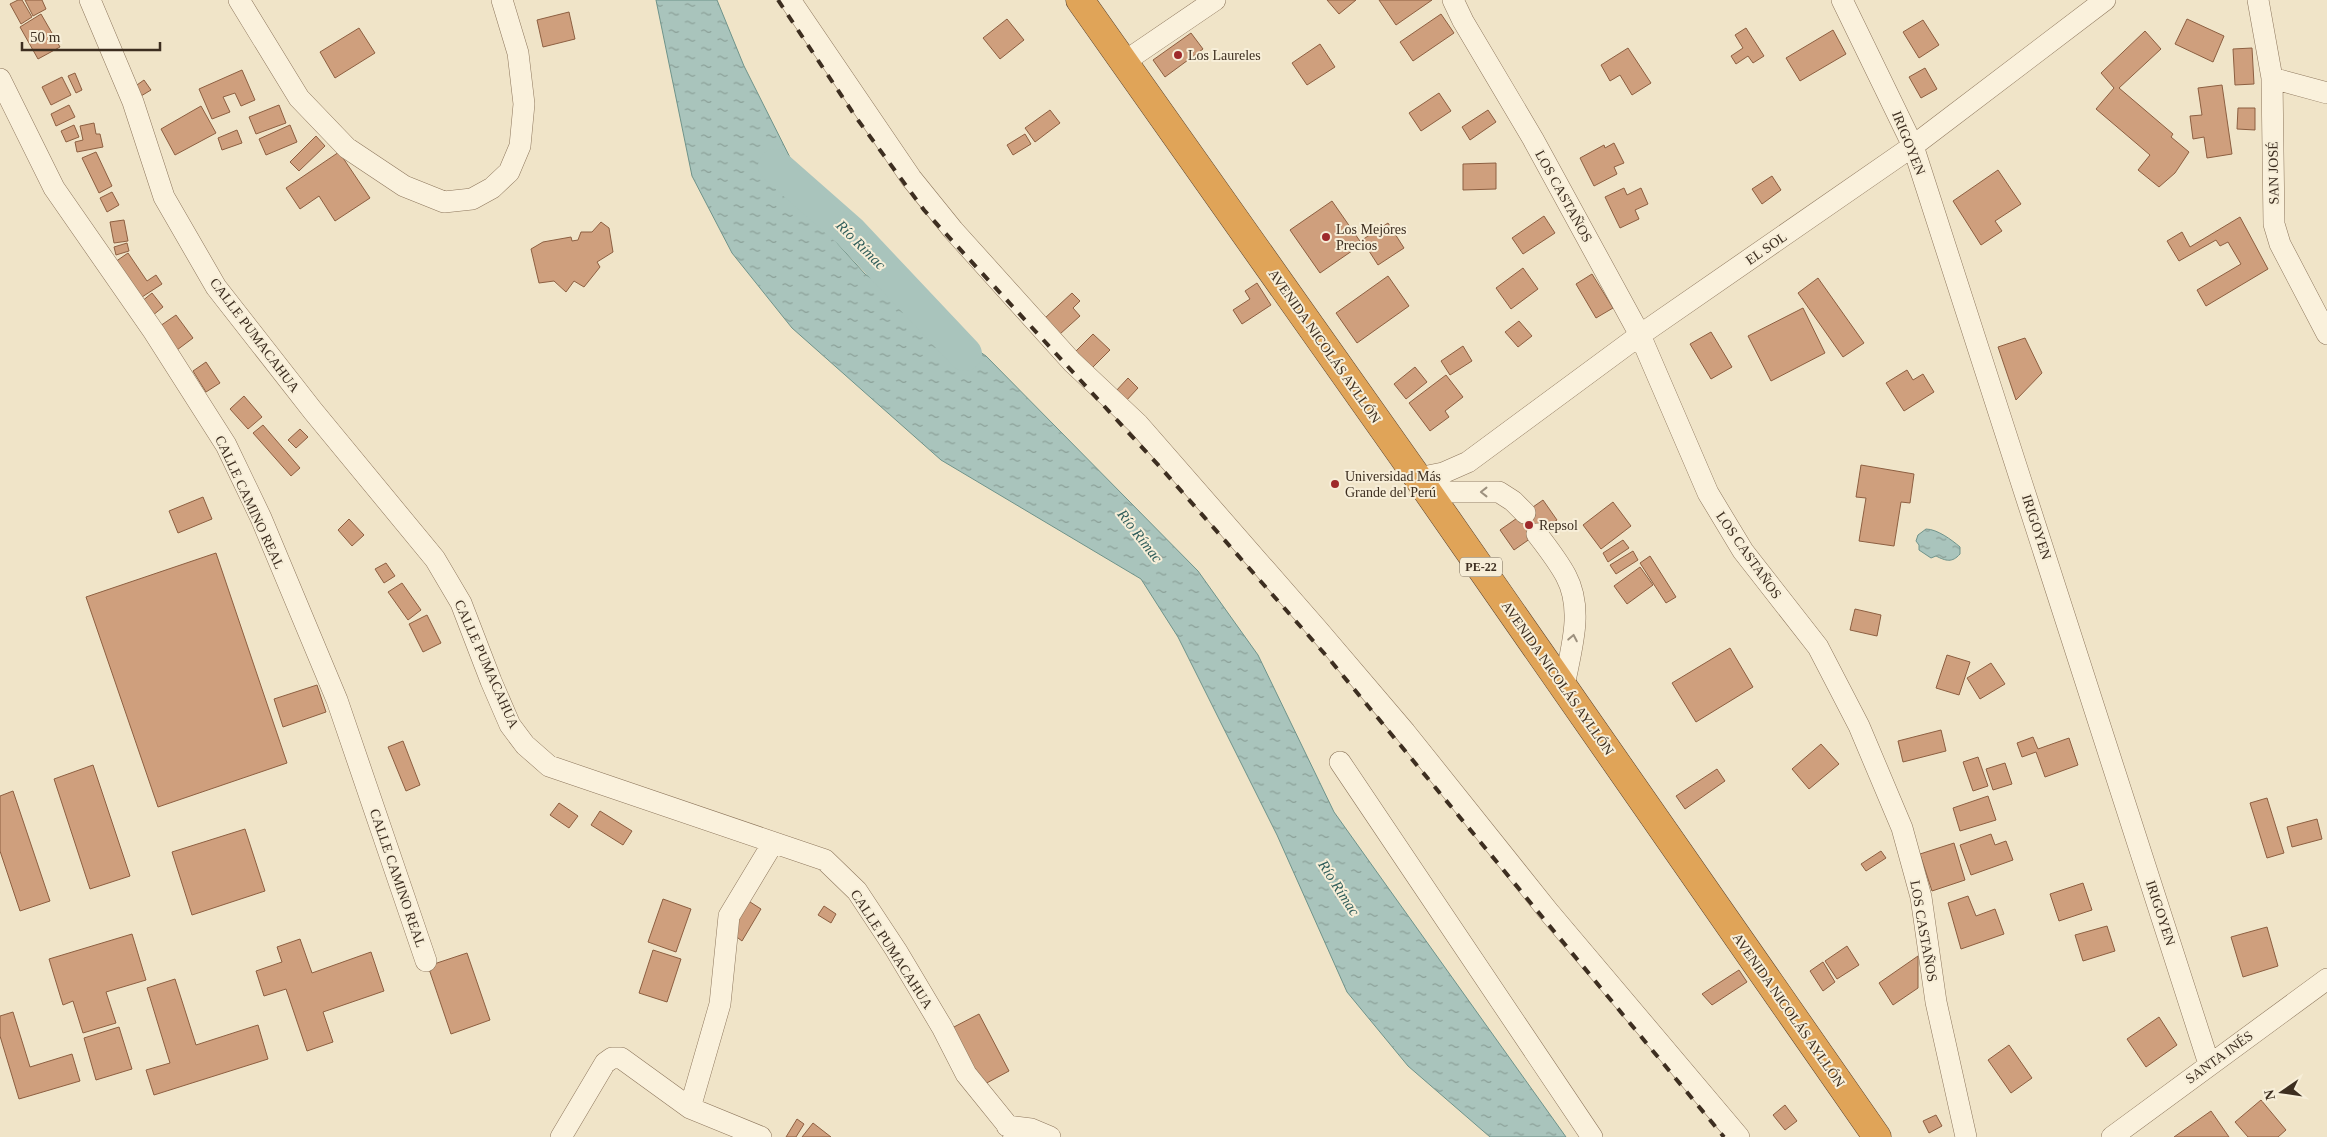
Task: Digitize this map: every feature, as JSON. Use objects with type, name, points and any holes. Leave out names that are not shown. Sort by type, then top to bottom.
[{"type":"highway","name":"AVENIDA NICOLÁS AYLLÓN","points":[[1080,0],[1564,686],[1877,1137]]},
{"type":"street","name":"CALLE PUMACAHUA","points":[[90,0],[133,102],[164,197],[216,287],[313,411],[434,559],[461,603],[510,725],[525,745],[549,766],[825,860],[857,892],[896,950],[942,1027],[966,1074],[1012,1132]]},
{"type":"street","points":[[239,0],[299,98],[347,148],[404,186],[444,202],[472,199],[492,188],[509,172],[520,146],[523,95],[518,53],[502,0]]},
{"type":"street","points":[[790,0],[911,178],[953,230],[1072,362],[1138,424],[1318,630],[1405,732],[1548,911],[1739,1137]]},
{"type":"street","points":[[1124,62],[1215,0]]},
{"type":"street","name":"LOS CASTAÑOS","points":[[1454,0],[1463,20],[1533,139],[1640,335],[1708,493],[1743,551],[1818,647],[1859,726],[1902,828],[1921,897],[1936,1002],[1966,1137]]},
{"type":"street","name":"IRIGOYEN","points":[[1842,0],[1914,146],[2209,1064]]},
{"type":"street","name":"EL SOL","points":[[1423,485],[1443,473],[1468,462],[1640,335],[1914,146],[2105,0]]},
{"type":"street","name":"SAN JOSÉ","points":[[2258,0],[2272,78],[2274,224],[2280,244],[2327,334]]},
{"type":"street","points":[[2272,78],[2327,93]]},
{"type":"street","name":"CALLE CAMINO REAL","points":[[0,79],[10,104],[54,188],[154,332],[226,445],[261,518],[337,700],[426,961]]},
{"type":"street","points":[[1423,485],[1499,492],[1513,501],[1524,513]]},
{"type":"street","points":[[1537,534],[1566,576],[1574,598],[1576,621],[1564,686]]},
{"type":"street","points":[[1340,762],[1592,1137]]},
{"type":"street","points":[[690,1108],[720,1004],[729,916],[773,843]]},
{"type":"street","name":"SANTA INÉS","points":[[2112,1137],[2327,979]]},
{"type":"street","points":[[561,1137],[605,1063],[612,1058],[621,1058],[690,1108],[761,1137]]},
{"type":"street","points":[[1012,1132],[1030,1129],[1050,1137]]},
{"type":"water","points":[[656,0],[717,0],[744,66],[828,233],[865,274],[986,356],[1198,571],[1258,655],[1334,812],[1566,1137],[1490,1137],[1408,1066],[1347,992],[1277,835],[1178,637],[1141,579],[941,460],[792,328],[732,253],[692,176]]},
{"type":"water","points":[[1926,529],[1939,533],[1953,541],[1960,547],[1960,554],[1954,559],[1949,560],[1936,556],[1931,558],[1919,550],[1919,545],[1916,541],[1918,535]]},
{"type":"building","points":[[22,0],[32,17],[21,24],[10,4]]},
{"type":"building","points":[[25,0],[42,0],[46,9],[33,16]]},
{"type":"building","points":[[1327,0],[1356,0],[1339,14]]},
{"type":"building","points":[[1379,0],[1432,0],[1396,25]]},
{"type":"building","points":[[569,12],[575,39],[543,47],[537,20]]},
{"type":"building","points":[[41,14],[60,47],[38,59],[20,27]]},
{"type":"building","points":[[1441,14],[1454,33],[1413,61],[1400,42]]},
{"type":"building","points":[[1007,19],[1024,40],[1000,59],[983,38]]},
{"type":"building","points":[[2187,19],[2224,36],[2213,62],[2175,44]]},
{"type":"building","points":[[1923,20],[1939,45],[1919,58],[1903,32]]},
{"type":"building","points":[[359,28],[375,53],[335,78],[320,52]]},
{"type":"building","points":[[1746,28],[1764,56],[1753,63],[1748,56],[1736,64],[1731,56],[1743,48],[1735,35]]},
{"type":"building","points":[[1833,30],[1846,54],[1800,81],[1786,58]]},
{"type":"building","points":[[2145,31],[2161,49],[2119,88],[2173,134],[2171,137],[2189,152],[2175,173],[2159,187],[2138,170],[2150,155],[2096,109],[2114,88],[2101,73]]},
{"type":"building","name":"Los Laureles","points":[[1191,33],[1203,49],[1165,77],[1153,60]]},
{"type":"building","points":[[1320,44],[1335,67],[1307,85],[1292,63]]},
{"type":"building","points":[[1628,48],[1651,83],[1632,95],[1620,75],[1610,81],[1601,65]]},
{"type":"building","points":[[2252,48],[2254,84],[2235,85],[2233,49]]},
{"type":"building","points":[[1925,68],[1937,89],[1921,98],[1909,77]]},
{"type":"building","points":[[242,70],[255,100],[241,106],[235,93],[223,97],[230,112],[212,119],[199,89]]},
{"type":"building","points":[[75,73],[82,90],[76,93],[68,76]]},
{"type":"building","points":[[62,77],[71,95],[51,105],[42,87]]},
{"type":"building","points":[[144,80],[151,90],[141,96],[134,87]]},
{"type":"building","points":[[2222,85],[2232,154],[2207,158],[2204,137],[2193,139],[2190,116],[2202,115],[2198,88]]},
{"type":"building","points":[[1439,93],[1451,111],[1421,131],[1409,113]]},
{"type":"building","points":[[69,105],[75,117],[56,126],[51,114]]},
{"type":"building","points":[[279,105],[286,123],[256,134],[249,117]]},
{"type":"building","points":[[201,106],[216,133],[175,155],[161,129]]},
{"type":"building","points":[[2238,108],[2255,108],[2255,130],[2237,129]]},
{"type":"building","points":[[1050,110],[1060,123],[1035,142],[1025,128]]},
{"type":"building","points":[[1488,110],[1496,122],[1470,140],[1462,127]]},
{"type":"building","points":[[94,123],[96,134],[100,134],[103,147],[77,152],[75,142],[83,140],[80,126]]},
{"type":"building","points":[[74,125],[79,137],[66,142],[61,131]]},
{"type":"building","points":[[290,125],[297,142],[266,155],[259,139]]},
{"type":"building","points":[[237,130],[242,143],[222,150],[218,138]]},
{"type":"building","points":[[1025,134],[1031,144],[1013,155],[1007,145]]},
{"type":"building","points":[[316,136],[325,146],[299,171],[290,162]]},
{"type":"building","points":[[1614,143],[1624,163],[1614,167],[1617,174],[1594,186],[1580,158],[1604,145],[1605,148]]},
{"type":"building","points":[[96,152],[112,186],[99,193],[82,158]]},
{"type":"building","points":[[339,152],[370,198],[335,221],[319,196],[300,209],[286,188]]},
{"type":"building","points":[[1496,163],[1496,189],[1463,190],[1463,164]]},
{"type":"building","points":[[1998,170],[2021,204],[1995,221],[2002,231],[1981,245],[1953,201]]},
{"type":"building","points":[[1772,176],[1781,190],[1762,204],[1752,189]]},
{"type":"building","points":[[1624,188],[1627,195],[1641,188],[1648,204],[1635,210],[1639,219],[1620,228],[1605,197]]},
{"type":"building","points":[[112,192],[119,205],[107,212],[100,198]]},
{"type":"building","name":"Los Mejores Precios","points":[[1332,201],[1362,244],[1320,273],[1290,230]]},
{"type":"building","points":[[1544,216],[1555,233],[1523,254],[1512,238]]},
{"type":"building","points":[[2240,217],[2268,269],[2206,306],[2197,290],[2241,264],[2228,242],[2220,246],[2216,240],[2179,261],[2167,241],[2182,232],[2190,247]]},
{"type":"building","points":[[124,220],[128,241],[114,243],[110,222]]},
{"type":"building","points":[[601,222],[609,228],[613,252],[597,262],[600,267],[584,287],[574,281],[566,292],[554,281],[539,283],[531,249],[543,242],[571,237],[572,241],[578,240],[581,232],[592,232]]},
{"type":"building","points":[[1388,223],[1404,248],[1378,265],[1362,240]]},
{"type":"building","points":[[127,243],[129,251],[116,255],[114,247]]},
{"type":"building","points":[[128,253],[147,281],[156,275],[162,284],[139,299],[115,262]]},
{"type":"building","points":[[1523,268],[1538,289],[1511,309],[1496,288]]},
{"type":"building","points":[[1592,274],[1613,308],[1596,318],[1576,284]]},
{"type":"building","points":[[1388,276],[1409,306],[1357,343],[1336,313]]},
{"type":"building","points":[[1818,278],[1864,343],[1843,357],[1798,293]]},
{"type":"building","points":[[1257,283],[1271,305],[1242,324],[1233,310],[1250,299],[1245,291]]},
{"type":"building","points":[[152,293],[163,307],[152,316],[141,302]]},
{"type":"building","points":[[1072,293],[1080,301],[1073,308],[1080,316],[1060,334],[1045,318]]},
{"type":"building","points":[[1803,308],[1825,353],[1771,381],[1748,336]]},
{"type":"building","points":[[176,315],[193,338],[177,350],[160,326]]},
{"type":"building","points":[[1519,321],[1532,336],[1518,347],[1505,332]]},
{"type":"building","points":[[1711,332],[1732,367],[1711,379],[1690,344]]},
{"type":"building","points":[[1093,334],[1110,350],[1092,368],[1076,351]]},
{"type":"building","points":[[2025,338],[2042,373],[2016,400],[1998,347]]},
{"type":"building","points":[[1463,346],[1472,361],[1450,375],[1441,361]]},
{"type":"building","points":[[206,362],[220,383],[206,392],[193,371]]},
{"type":"building","points":[[1415,367],[1427,382],[1406,399],[1394,384]]},
{"type":"building","points":[[1907,370],[1913,380],[1923,374],[1934,392],[1904,411],[1886,383]]},
{"type":"building","points":[[1446,375],[1463,397],[1445,411],[1449,417],[1430,431],[1409,403]]},
{"type":"building","points":[[1128,378],[1138,388],[1125,402],[1115,392]]},
{"type":"building","points":[[244,396],[262,417],[248,429],[230,409]]},
{"type":"building","points":[[263,425],[300,468],[291,476],[253,433]]},
{"type":"building","points":[[300,429],[308,437],[296,448],[288,440]]},
{"type":"building","points":[[1861,465],[1914,474],[1910,503],[1901,502],[1894,546],[1859,541],[1866,498],[1856,497]]},
{"type":"building","points":[[203,497],[212,519],[178,533],[169,511]]},
{"type":"building","name":"Repsol","points":[[1543,500],[1557,520],[1514,550],[1500,530]]},
{"type":"building","points":[[1613,502],[1631,526],[1601,549],[1583,525]]},
{"type":"building","points":[[349,519],[364,535],[352,546],[338,530]]},
{"type":"building","points":[[1623,540],[1629,548],[1608,562],[1603,553]]},
{"type":"building","points":[[1633,551],[1638,560],[1616,574],[1610,565]]},
{"type":"building","points":[[216,553],[287,763],[158,807],[86,597]]},
{"type":"building","points":[[1650,556],[1676,597],[1666,603],[1640,563]]},
{"type":"building","points":[[386,563],[395,576],[384,583],[375,569]]},
{"type":"building","points":[[1640,567],[1653,585],[1627,604],[1614,586]]},
{"type":"building","points":[[402,583],[421,610],[408,620],[388,592]]},
{"type":"building","points":[[1855,609],[1881,615],[1877,636],[1850,630]]},
{"type":"building","points":[[427,615],[441,643],[423,652],[409,624]]},
{"type":"building","points":[[1730,648],[1753,687],[1696,722],[1672,683]]},
{"type":"building","points":[[1947,655],[1970,662],[1959,695],[1936,688]]},
{"type":"building","points":[[1991,663],[2005,684],[1980,699],[1967,678]]},
{"type":"building","points":[[317,685],[326,712],[283,727],[274,699]]},
{"type":"building","points":[[1941,730],[1946,751],[1903,762],[1898,741]]},
{"type":"building","points":[[2033,737],[2038,749],[2069,738],[2078,765],[2045,777],[2036,752],[2022,757],[2017,743]]},
{"type":"building","points":[[403,741],[420,785],[406,791],[388,747]]},
{"type":"building","points":[[1821,744],[1839,764],[1809,789],[1792,769]]},
{"type":"building","points":[[1978,757],[1988,786],[1973,791],[1963,762]]},
{"type":"building","points":[[2005,763],[2012,784],[1993,790],[1986,769]]},
{"type":"building","points":[[93,765],[130,876],[90,889],[54,779]]},
{"type":"building","points":[[1717,769],[1725,781],[1685,809],[1676,796]]},
{"type":"building","points":[[13,791],[50,901],[20,911],[0,851],[0,796]]},
{"type":"building","points":[[1988,796],[1996,820],[1960,831],[1953,808]]},
{"type":"building","points":[[2267,798],[2284,853],[2267,858],[2250,803]]},
{"type":"building","points":[[559,803],[578,816],[569,828],[550,815]]},
{"type":"building","points":[[600,811],[632,831],[623,845],[591,825]]},
{"type":"building","points":[[2317,819],[2322,839],[2292,847],[2287,827]]},
{"type":"building","points":[[245,829],[265,891],[192,915],[172,852]]},
{"type":"building","points":[[1991,834],[1995,845],[2006,841],[2013,860],[1971,875],[1960,845]]},
{"type":"building","points":[[1954,843],[1965,880],[1932,891],[1920,854]]},
{"type":"building","points":[[1881,851],[1886,858],[1866,871],[1861,864]]},
{"type":"building","points":[[2083,883],[2092,910],[2059,921],[2050,894]]},
{"type":"building","points":[[1968,896],[1976,916],[1995,909],[2004,934],[1961,949],[1948,903]]},
{"type":"building","points":[[663,899],[691,909],[676,952],[648,942]]},
{"type":"building","points":[[747,900],[761,909],[742,941],[730,932]]},
{"type":"building","points":[[824,906],[836,914],[831,923],[818,915]]},
{"type":"building","points":[[2107,926],[2115,951],[2083,961],[2075,935]]},
{"type":"building","points":[[2267,927],[2278,966],[2243,977],[2231,937]]},
{"type":"building","points":[[132,934],[146,980],[106,992],[116,1023],[83,1033],[73,1001],[63,1005],[49,959]]},
{"type":"building","points":[[300,939],[312,973],[371,952],[384,991],[323,1012],[333,1042],[307,1051],[286,989],[264,996],[256,971],[282,962],[277,947]]},
{"type":"building","points":[[1847,946],[1859,965],[1837,979],[1825,961]]},
{"type":"building","points":[[653,950],[681,959],[667,1002],[639,993]]},
{"type":"building","points":[[467,953],[490,1020],[451,1034],[428,966]]},
{"type":"building","points":[[1918,956],[1918,988],[1893,1005],[1879,983]]},
{"type":"building","points":[[1823,962],[1835,982],[1823,991],[1810,971]]},
{"type":"building","points":[[1739,970],[1747,982],[1712,1005],[1702,994]]},
{"type":"building","points":[[175,979],[196,1045],[258,1025],[268,1059],[154,1095],[146,1070],[170,1063],[147,988]]},
{"type":"building","points":[[13,1012],[30,1067],[72,1054],[80,1081],[19,1099],[0,1036],[0,1016]]},
{"type":"building","points":[[979,1014],[1009,1071],[983,1085],[952,1028]]},
{"type":"building","points":[[2159,1017],[2177,1045],[2146,1067],[2127,1039]]},
{"type":"building","points":[[119,1027],[132,1069],[96,1080],[84,1038]]},
{"type":"building","points":[[2009,1045],[2032,1078],[2011,1093],[1988,1060]]},
{"type":"building","points":[[2261,1100],[2286,1130],[2278,1137],[2248,1137],[2235,1122]]},
{"type":"building","points":[[1785,1105],[1797,1121],[1785,1130],[1773,1115]]},
{"type":"building","points":[[2211,1111],[2229,1137],[2174,1137]]},
{"type":"building","points":[[1936,1115],[1942,1126],[1929,1133],[1923,1121]]},
{"type":"building","points":[[797,1119],[804,1124],[796,1137],[786,1137]]},
{"type":"building","points":[[813,1123],[831,1137],[802,1137]]},
{"type":"waterway","name":"Río Rímac","points":[[775,166],[850,232],[965,354]]},
{"type":"railway","points":[[778,0],[855,116],[924,210],[1161,468],[1330,660],[1724,1137]]},
{"type":"place","name":"Los Laureles","points":[[1178,55]]},
{"type":"place","name":"Los Mejores Precios","points":[[1326,237]]},
{"type":"place","name":"Universidad Más Grande del Perú","points":[[1335,484]]},
{"type":"place","name":"Repsol","points":[[1529,525]]}]
